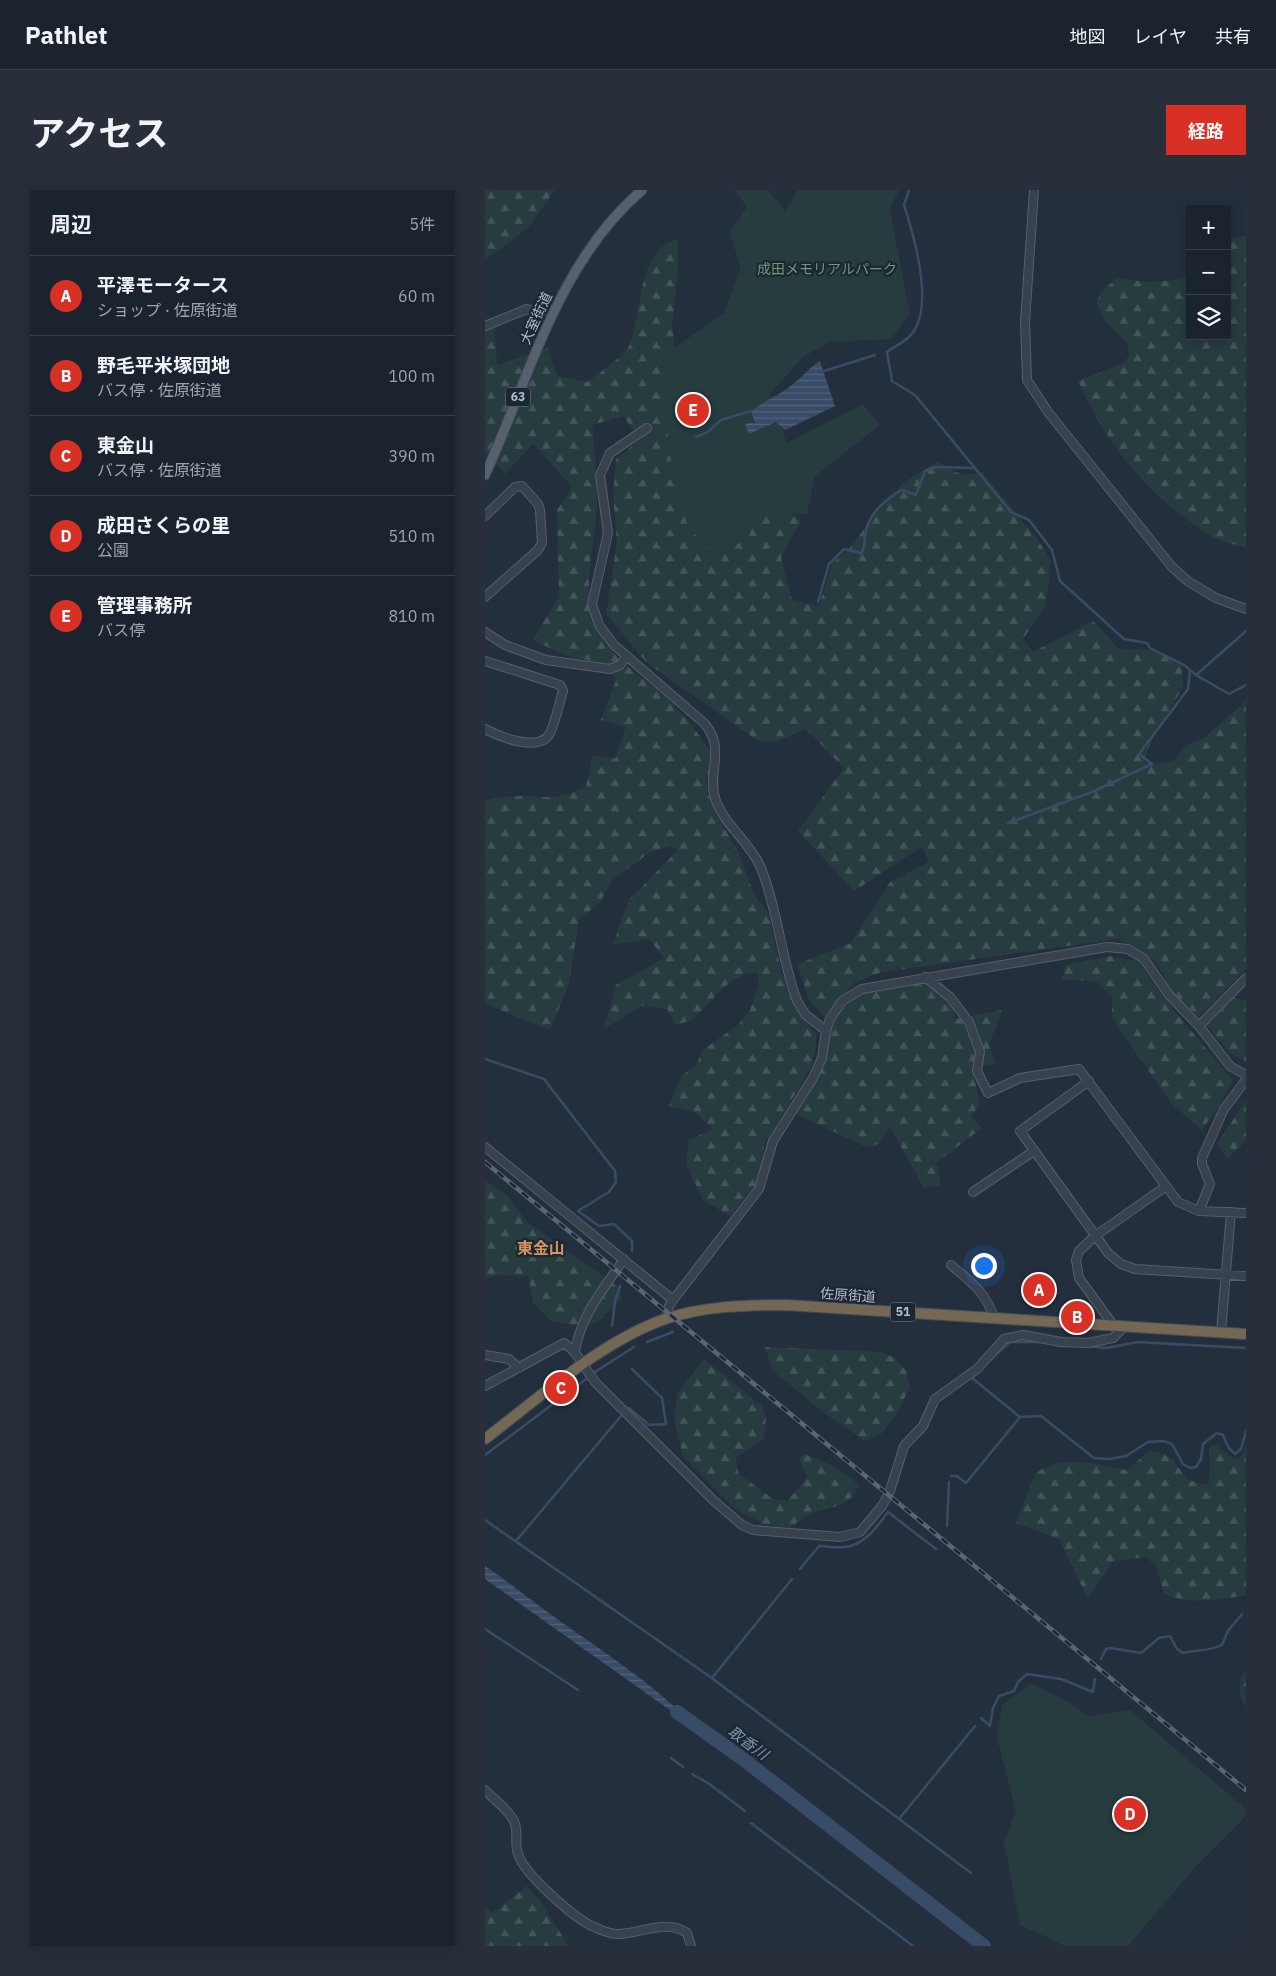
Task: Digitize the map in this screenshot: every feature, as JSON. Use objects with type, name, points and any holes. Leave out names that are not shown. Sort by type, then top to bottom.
[{"type":"highway","name":"佐原街道","points":[[485,1439],[583,1365],[616,1343],[666,1319],[729,1307],[786,1305],[1246,1334]]},
{"type":"main road","name":"大室街道","points":[[485,475],[566,288],[594,243],[611,221],[642,190]]},
{"type":"street","points":[[1034,190],[1025,322],[1027,380],[1048,412],[1172,567],[1189,582],[1216,598],[1246,609]]},
{"type":"street","points":[[485,326],[527,309],[551,319]]},
{"type":"street","points":[[647,428],[610,453],[600,475],[608,533],[592,604],[599,625],[605,635],[713,733],[716,756],[713,786],[715,797],[720,810],[749,845],[761,868],[797,1001],[805,1014],[826,1032]]},
{"type":"street","points":[[485,516],[515,487],[522,486],[538,504],[541,544],[538,550],[485,597]]},
{"type":"street","points":[[485,632],[505,645],[546,660],[610,669],[620,665],[627,656]]},
{"type":"street","points":[[485,661],[560,685],[563,691],[550,733],[535,743],[527,744],[485,729]]},
{"type":"street","points":[[666,1319],[669,1306],[673,1300],[759,1189],[773,1141],[809,1084],[822,1058],[826,1032],[836,1008],[850,994],[873,986],[1107,947],[1128,949],[1144,959],[1169,996],[1199,1026],[1229,1066],[1246,1075]]},
{"type":"street","points":[[925,977],[950,997],[969,1022],[980,1052],[977,1071],[988,1093],[1020,1078],[1079,1069],[1163,1181],[1165,1188],[1178,1202],[1199,1210],[1246,1213]]},
{"type":"street","points":[[1199,1026],[1246,978]]},
{"type":"street","points":[[1199,1210],[1210,1184],[1202,1164],[1202,1158],[1224,1109],[1246,1080]]},
{"type":"street","points":[[1089,1082],[1019,1131],[1095,1236],[1113,1258],[1130,1268],[1246,1276]]},
{"type":"street","points":[[485,1147],[673,1300]]},
{"type":"street","points":[[973,1192],[1034,1151]]},
{"type":"street","points":[[485,1386],[564,1342],[575,1350],[597,1384],[708,1496],[742,1524],[753,1530],[840,1537],[860,1532],[877,1514],[890,1491],[904,1446],[923,1426],[935,1399],[977,1369],[1004,1339],[1023,1335],[1061,1342],[1088,1343],[1113,1338],[1119,1326],[1095,1303],[1079,1278],[1076,1270],[1079,1251],[1095,1236],[1165,1188]]},
{"type":"street","points":[[1221,1332],[1231,1212]]},
{"type":"street","points":[[575,1350],[577,1338],[596,1296],[624,1259]]},
{"type":"street","points":[[951,1265],[980,1289],[989,1302],[994,1318]]},
{"type":"street","points":[[485,1355],[509,1359],[519,1368]]},
{"type":"street","points":[[485,1790],[515,1823],[517,1853],[522,1863],[542,1888],[592,1926],[618,1934],[659,1927],[674,1928],[687,1933],[691,1946]]},
{"type":"green space","points":[[485,190],[555,190],[527,229],[485,260]]},
{"type":"green space","name":"成田メモリアルパーク","points":[[734,190],[768,190],[785,211],[798,190],[899,190],[890,209],[910,315],[890,339],[829,342],[803,357],[770,394],[787,443],[863,404],[880,425],[815,476],[807,514],[750,512],[748,538],[716,556],[688,527],[670,456],[660,358],[724,313],[740,269],[730,232],[747,207]]},
{"type":"green space","points":[[1246,236],[1246,548],[1210,535],[1167,504],[1149,487],[1117,448],[1090,405],[1078,381],[1122,364],[1129,356],[1128,344],[1104,320],[1097,303],[1101,291],[1118,278],[1136,281],[1161,281],[1186,277],[1186,340],[1231,340],[1231,238]]},
{"type":"green space","points":[[678,239],[678,272],[672,323],[677,366],[774,499],[801,521],[781,557],[792,600],[819,606],[832,563],[852,546],[880,506],[903,483],[937,462],[964,476],[982,472],[1038,540],[1051,561],[1046,606],[1023,639],[1033,652],[1093,621],[1119,649],[1156,650],[1182,662],[1183,687],[1151,742],[1145,757],[1155,764],[1173,761],[1187,745],[1205,737],[1246,701],[1246,969],[1199,1017],[1173,993],[1155,961],[1136,947],[1117,939],[882,972],[855,982],[824,1017],[808,998],[798,964],[851,943],[890,882],[929,862],[922,847],[854,891],[798,831],[844,768],[806,729],[775,742],[758,741],[646,662],[606,614],[617,543],[613,495],[616,459],[641,439],[623,416],[592,425],[597,494],[589,585],[593,617],[599,632],[613,653],[677,708],[719,764],[705,780],[714,811],[738,851],[754,895],[768,913],[782,975],[796,1009],[816,1034],[816,1048],[811,1068],[764,1145],[762,1167],[755,1185],[730,1216],[703,1200],[686,1164],[689,1140],[713,1129],[695,1112],[669,1106],[681,1076],[696,1065],[703,1050],[738,1025],[750,1010],[759,984],[757,973],[738,977],[730,982],[701,1012],[687,1021],[675,1025],[667,1009],[641,1006],[604,1029],[616,985],[664,958],[649,939],[613,945],[628,901],[678,850],[670,846],[649,853],[612,880],[600,902],[579,920],[569,983],[550,1030],[485,1004],[485,801],[513,796],[551,797],[567,795],[586,786],[593,755],[615,759],[626,727],[601,720],[616,680],[608,664],[567,656],[533,640],[559,596],[557,510],[572,487],[533,443],[505,474],[485,452],[485,330],[494,325],[497,365],[548,348],[557,376],[587,382],[627,349],[634,331],[643,283],[648,268],[655,255],[665,245]]},
{"type":"green space","points":[[1111,956],[1139,962],[1163,997],[1233,1081],[1223,1100],[1202,1130],[1171,1103],[1112,1018],[1112,997],[1096,981],[1062,980],[1065,965]]},
{"type":"green space","points":[[926,981],[953,1002],[955,1019],[1002,1010],[989,1045],[996,1064],[972,1066],[980,1104],[971,1117],[982,1128],[936,1163],[941,1185],[924,1188],[890,1127],[879,1144],[866,1147],[796,1114],[838,1014],[847,1004],[856,996],[877,987]]},
{"type":"green space","points":[[1233,998],[1246,1000],[1246,1062],[1229,1052],[1207,1026]]},
{"type":"green space","points":[[1246,1100],[1246,1141],[1227,1159],[1217,1144]]},
{"type":"green space","points":[[485,1180],[508,1196],[527,1222],[619,1288],[622,1298],[597,1322],[580,1326],[551,1321],[533,1303],[528,1276],[498,1275],[485,1279]]},
{"type":"green space","points":[[765,1347],[882,1352],[895,1358],[906,1371],[910,1387],[895,1417],[882,1433],[865,1441],[823,1412],[773,1371]]},
{"type":"green space","points":[[704,1359],[763,1407],[766,1418],[764,1438],[736,1458],[738,1473],[773,1499],[787,1501],[807,1478],[799,1458],[804,1454],[833,1466],[859,1485],[850,1499],[838,1506],[807,1515],[790,1528],[764,1524],[736,1510],[683,1456],[674,1419],[678,1392]]},
{"type":"green space","points":[[1216,1445],[1234,1459],[1243,1455],[1246,1445],[1246,1595],[1204,1600],[1172,1597],[1164,1593],[1156,1566],[1146,1557],[1113,1561],[1088,1599],[1059,1539],[1016,1523],[1035,1476],[1046,1467],[1057,1463],[1081,1462],[1127,1470],[1149,1451],[1170,1457],[1188,1480],[1207,1485],[1210,1479],[1209,1448]]},
{"type":"green space","points":[[1246,1670],[1246,1707],[1241,1698],[1240,1684]]},
{"type":"green space","points":[[1031,1683],[1069,1702],[1088,1716],[1130,1710],[1246,1809],[1246,1816],[1197,1865],[1128,1946],[1066,1946],[1020,1925],[1004,1842],[1016,1811],[997,1739],[1002,1705]]},
{"type":"green space","points":[[527,1886],[544,1906],[568,1946],[485,1946],[485,1908],[493,1913]]},
{"type":"water","points":[[820,361],[835,406],[785,430],[776,422],[749,434],[745,425],[755,423],[751,411],[787,389]]},
{"type":"water","points":[[485,1566],[627,1668],[690,1721],[677,1715],[485,1579]]},
{"type":"waterway","points":[[909,190],[904,205],[917,251],[922,287],[922,303],[919,319],[914,331],[905,340],[887,352],[892,381],[915,395],[1011,512],[1029,520],[1052,550],[1060,581],[1124,639],[1147,643],[1150,648],[1184,665],[1196,675],[1229,694],[1246,685]]},
{"type":"waterway","points":[[824,371],[875,355]]},
{"type":"waterway","points":[[696,437],[708,432],[721,420],[751,411]]},
{"type":"waterway","points":[[818,602],[829,564],[844,549],[861,553],[864,549],[867,526],[874,513],[883,503],[902,490],[916,495],[925,471],[936,467],[974,468]]},
{"type":"waterway","points":[[1196,675],[1246,631]]},
{"type":"waterway","points":[[1008,823],[1092,792],[1152,764],[1139,754],[1188,689],[1190,670]]},
{"type":"waterway","points":[[485,1059],[544,1079],[615,1171],[616,1182],[609,1192],[578,1211],[599,1226],[614,1224],[632,1241],[632,1251]]},
{"type":"waterway","points":[[612,1326],[615,1301],[620,1286]]},
{"type":"waterway","points":[[647,1342],[673,1332]]},
{"type":"waterway","points":[[989,1361],[1010,1342],[1043,1342]]},
{"type":"waterway","points":[[1088,1346],[1106,1348],[1138,1342],[1246,1348]]},
{"type":"waterway","points":[[595,1372],[634,1347]]},
{"type":"waterway","points":[[629,1408],[649,1425],[666,1424],[662,1398],[632,1369]]},
{"type":"waterway","points":[[951,1476],[957,1476],[966,1483],[1020,1417],[972,1378],[976,1374]]},
{"type":"waterway","points":[[485,1455],[586,1379]]},
{"type":"waterway","points":[[516,1541],[621,1416]]},
{"type":"waterway","points":[[1020,1417],[1041,1416],[1094,1458],[1110,1459],[1126,1456],[1148,1442],[1163,1441],[1172,1444],[1183,1464],[1190,1468],[1196,1467],[1201,1459],[1203,1444],[1217,1433],[1223,1435],[1228,1447],[1235,1454],[1241,1449],[1246,1431]]},
{"type":"waterway","points":[[947,1526],[949,1482]]},
{"type":"waterway","points":[[800,1569],[819,1546],[837,1547],[857,1544],[874,1530],[888,1512],[936,1549]]},
{"type":"waterway","points":[[485,1520],[709,1676],[971,1873]]},
{"type":"waterway","points":[[712,1678],[792,1579]]},
{"type":"waterway","points":[[1101,1659],[1106,1649],[1141,1653],[1159,1638],[1170,1636],[1177,1649],[1183,1653],[1217,1647],[1222,1645],[1228,1631],[1242,1614]]},
{"type":"waterway","points":[[485,1629],[578,1690]]},
{"type":"waterway","points":[[981,1718],[990,1726],[993,1708],[999,1696],[1014,1691],[1018,1682],[1027,1674],[1061,1679],[1093,1692],[1095,1679]]},
{"type":"waterway","name":"取香川","points":[[677,1712],[743,1759],[984,1946]]},
{"type":"waterway","points":[[899,1819],[975,1726]]},
{"type":"waterway","points":[[671,1758],[683,1767]]},
{"type":"waterway","points":[[692,1774],[708,1783],[745,1811]]},
{"type":"waterway","points":[[751,1823],[913,1946]]},
{"type":"railway","points":[[485,1162],[1246,1790]]},
{"type":"place","name":"管理事務所","points":[[693,410]]},
{"type":"place","name":"平澤モータース","points":[[1039,1290]]},
{"type":"place","name":"野毛平米塚団地","points":[[1077,1317]]},
{"type":"place","name":"東金山","points":[[561,1388]]},
{"type":"place","name":"成田さくらの里","points":[[1130,1814]]},
{"type":"district","name":"東金山","points":[[541,1248]]}]
